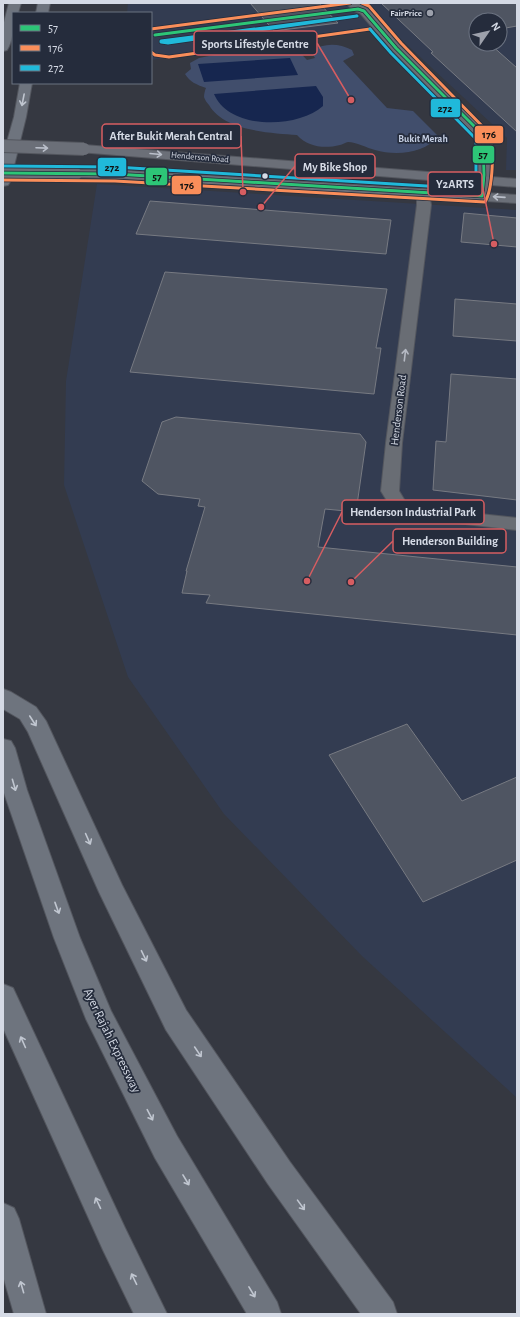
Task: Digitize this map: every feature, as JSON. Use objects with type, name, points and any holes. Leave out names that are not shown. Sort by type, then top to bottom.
[{"type":"highway","points":[[3,47],[12,14]]},
{"type":"highway","points":[[3,182],[20,117],[26,84]]},
{"type":"highway","points":[[3,698],[28,713],[38,728],[112,892],[176,1020],[278,1174],[381,1314]]},
{"type":"highway","name":"Ayer Rajah Expressway","points":[[3,748],[15,790],[49,886],[100,1019],[166,1147],[266,1314]]},
{"type":"highway","points":[[3,997],[111,1232],[151,1314]]},
{"type":"highway","points":[[3,1219],[30,1314]]},
{"type":"main road","name":"Henderson Road","points":[[3,146],[84,149],[517,183]]},
{"type":"main road","name":"Henderson Road","points":[[3,173],[115,174],[517,199]]},
{"type":"street","points":[[351,3],[358,9],[362,8],[396,48],[477,129],[483,137],[484,180],[482,196]]},
{"type":"street","name":"Henderson Road","points":[[423,193],[423,218],[394,443],[390,491],[398,505],[412,513],[517,524]]},
{"type":"shaded area","points":[[128,3],[517,3],[517,170],[506,170],[507,138],[389,28],[152,60],[152,12],[127,12]]},
{"type":"shaded area","points":[[292,44],[307,60],[315,58],[311,51],[321,46],[336,45],[352,50],[354,55],[343,61],[387,108],[413,111],[438,136],[425,147],[418,150],[400,153],[383,152],[348,142],[341,145],[328,147],[317,146],[306,142],[297,135],[248,129],[225,120],[216,114],[205,100],[204,96],[206,88],[194,83],[185,74],[191,69],[190,63],[199,58],[214,55],[243,55],[269,47]]},
{"type":"shaded area","points":[[290,58],[298,75],[204,82],[198,64]]},
{"type":"shaded area","points":[[316,86],[323,97],[323,106],[311,114],[297,119],[281,122],[248,120],[234,114],[222,106],[214,94]]},
{"type":"shaded area","points":[[97,184],[517,210],[517,1098],[362,956],[224,814],[128,677],[64,485],[66,381]]},
{"type":"building","points":[[250,3],[319,3],[338,23],[274,31]]},
{"type":"building","points":[[381,3],[517,3],[517,26],[508,28],[508,12],[468,12],[468,52],[499,52],[517,68],[517,132],[431,53],[433,52]]},
{"type":"building","points":[[150,201],[391,220],[386,254],[136,234]]},
{"type":"building","points":[[464,213],[517,218],[517,247],[461,242]]},
{"type":"building","points":[[165,272],[387,289],[376,348],[381,348],[374,394],[130,372]]},
{"type":"building","points":[[455,299],[517,304],[517,341],[453,336]]},
{"type":"building","points":[[451,374],[517,379],[517,500],[433,490],[436,441],[446,442]]},
{"type":"building","points":[[176,417],[360,434],[366,442],[357,505],[346,511],[325,509],[318,547],[517,567],[517,635],[206,603],[210,595],[182,593],[186,571],[205,507],[198,506],[200,499],[158,494],[142,481],[162,422]]},
{"type":"building","points":[[407,724],[462,801],[517,777],[517,860],[423,902],[329,755]]},
{"type":"transit line","name":"176","points":[[152,29],[350,3]]},
{"type":"transit line","name":"176","points":[[3,180],[115,181],[485,202],[489,190],[491,169],[491,148],[488,132],[482,124],[401,43],[369,6],[362,3]]},
{"type":"transit line","name":"57","points":[[3,173],[115,174],[482,196],[484,175],[483,137],[477,129],[396,48],[364,11],[358,9],[155,35]]},
{"type":"transit line","name":"272","points":[[357,16],[168,43],[161,42],[161,41],[357,16]]},
{"type":"transit line","name":"176","points":[[152,53],[155,55],[169,57],[370,29]]},
{"type":"transit line","name":"272","points":[[3,166],[115,167],[476,189],[476,139],[391,53],[370,29]]},
{"type":"place","name":"FairPrice","points":[[430,13]]},
{"type":"place","name":"Sports Lifestyle Centre","points":[[351,100]]},
{"type":"place","name":"After Bukit Merah Central","points":[[243,192]]},
{"type":"place","name":"My Bike Shop","points":[[261,207]]},
{"type":"place","name":"Y2ARTS","points":[[494,244]]},
{"type":"place","name":"Henderson Industrial Park","points":[[307,581]]},
{"type":"place","name":"Henderson Building","points":[[351,582]]},
{"type":"district","name":"Bukit Merah","points":[[423,138]]}]
